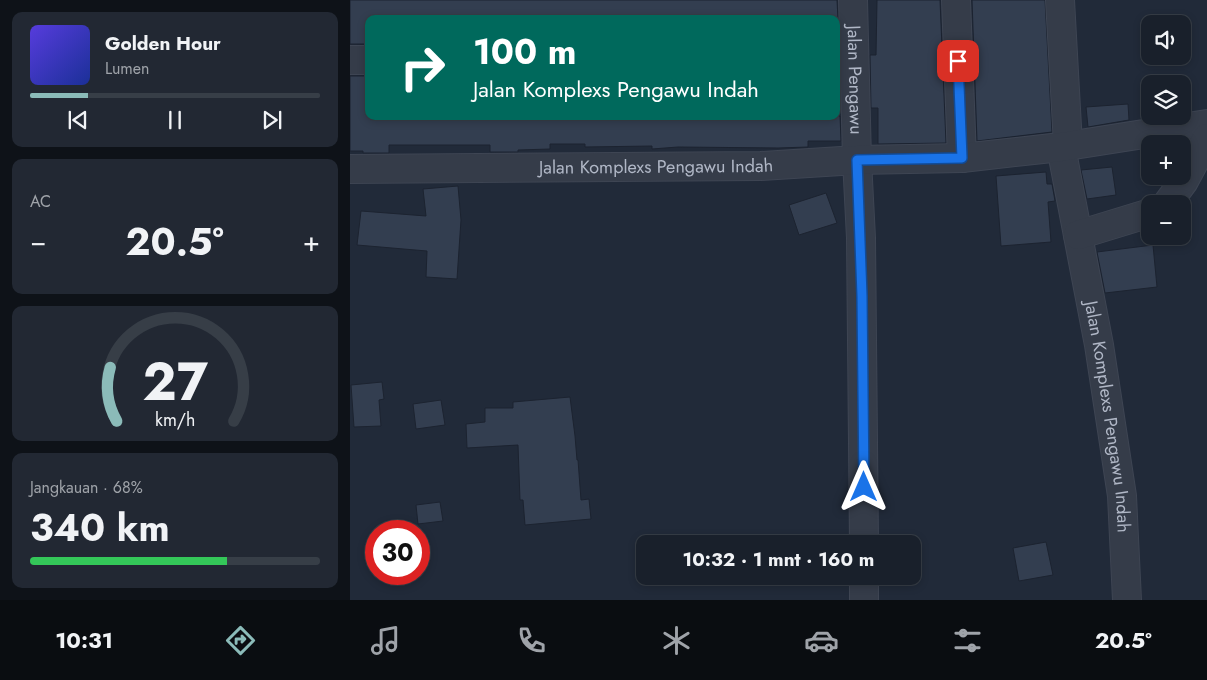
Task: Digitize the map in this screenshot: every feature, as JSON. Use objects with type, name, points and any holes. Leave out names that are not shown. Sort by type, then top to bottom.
[{"type":"street","name":"Jalan Pengawu","points":[[853,0],[845,55],[857,160],[861,238],[864,535]]},
{"type":"street","points":[[956,0],[962,158]]},
{"type":"street","name":"Jalan Komplexs Pengawu Indah","points":[[1060,0],[1065,146],[1078,235],[1099,345],[1122,496],[1127,600]]},
{"type":"street","points":[[350,60],[365,60]]},
{"type":"street","name":"Jalan Komplexs Pengawu Indah","points":[[350,169],[762,166],[857,160],[962,158],[1065,146],[1207,124]]},
{"type":"street","points":[[1174,195],[1184,181],[1207,138]]},
{"type":"street","points":[[1078,235],[1141,216]]},
{"type":"street","points":[[864,585],[864,600]]},
{"type":"building","points":[[350,0],[837,0],[838,15],[365,15],[365,44],[350,44]]},
{"type":"building","points":[[877,0],[940,0],[946,143],[878,144],[878,108],[871,108],[870,55],[876,55]]},
{"type":"building","points":[[972,0],[1045,0],[1052,132],[977,141]]},
{"type":"building","points":[[350,76],[365,76],[365,120],[840,120],[840,116],[841,141],[808,141],[808,147],[678,147],[652,149],[652,146],[585,147],[585,144],[550,144],[550,149],[490,152],[490,145],[389,145],[389,153],[350,151]]},
{"type":"building","points":[[1128,104],[1129,120],[1088,127],[1086,107]]},
{"type":"building","points":[[1112,167],[1116,195],[1087,199],[1081,170]]},
{"type":"building","points":[[1046,172],[1047,184],[1052,184],[1055,201],[1048,202],[1051,242],[1001,246],[996,176]]},
{"type":"building","points":[[458,186],[461,220],[457,279],[426,277],[427,251],[357,245],[361,211],[426,216],[423,189]]},
{"type":"building","points":[[826,193],[837,223],[799,235],[789,205]]},
{"type":"building","points":[[1153,245],[1157,287],[1105,293],[1097,252]]},
{"type":"building","points":[[382,382],[384,399],[379,400],[381,426],[354,427],[351,385]]},
{"type":"building","points":[[570,397],[581,500],[589,499],[591,519],[525,525],[523,500],[520,500],[518,445],[467,448],[466,424],[485,422],[485,408],[513,408],[513,402]]},
{"type":"building","points":[[441,400],[445,425],[416,429],[413,404]]},
{"type":"building","points":[[440,502],[443,521],[430,523],[430,520],[418,520],[416,505]]},
{"type":"building","points":[[1046,542],[1053,575],[1019,581],[1013,548]]},
{"type":"route","points":[[864,487],[861,238],[857,160],[962,158],[958,61]]}]
